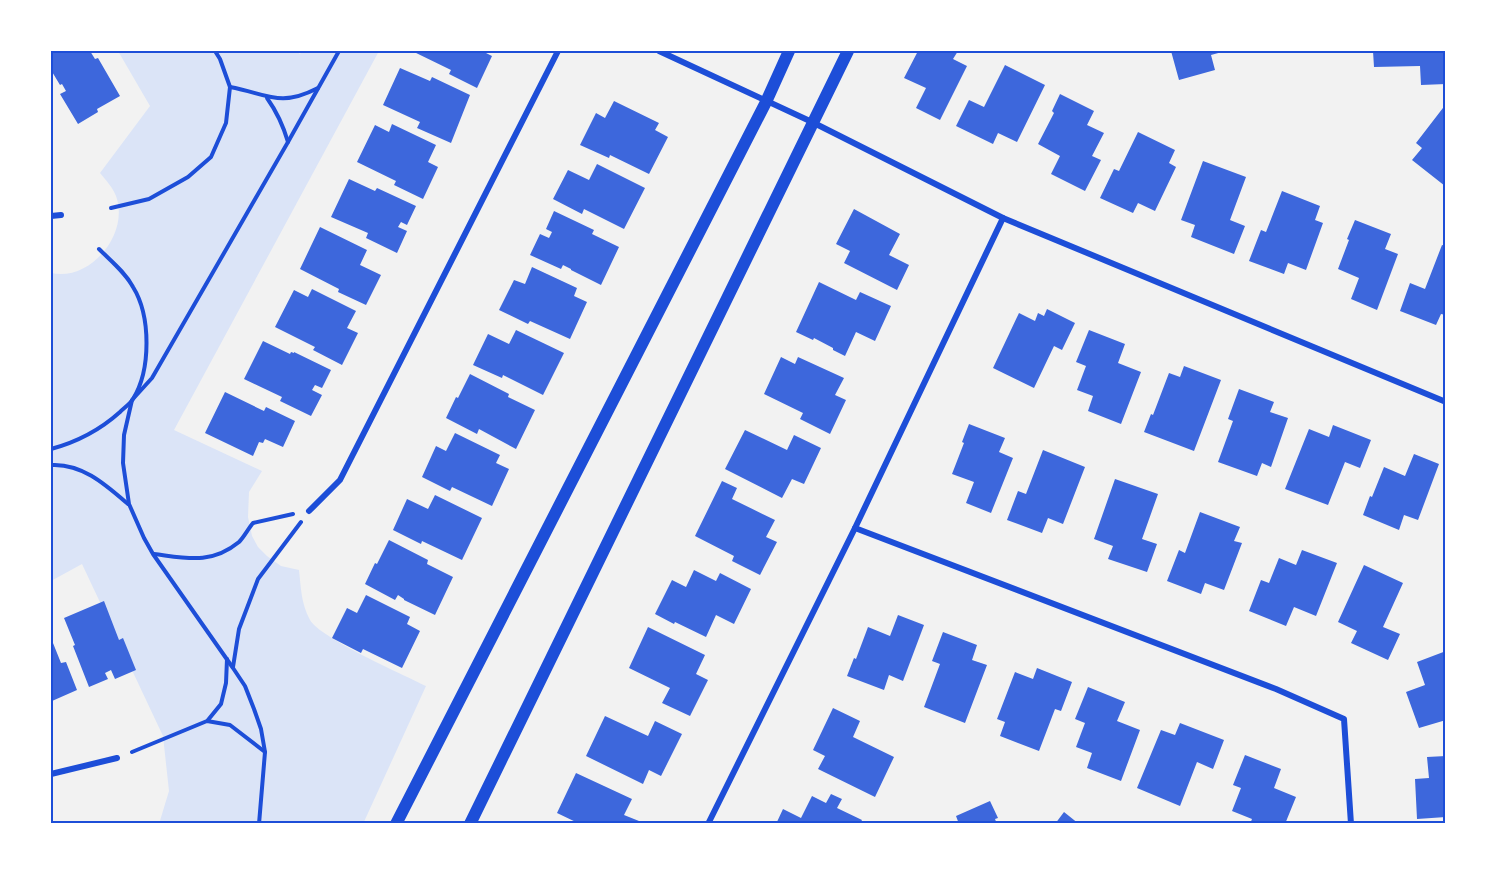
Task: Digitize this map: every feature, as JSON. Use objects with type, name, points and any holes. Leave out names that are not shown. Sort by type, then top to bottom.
[{"type":"main road","points":[[396,824],[766,102],[789,51]]},
{"type":"main road","points":[[470,824],[848,51]]},
{"type":"street","points":[[309,511],[340,480],[558,51]]},
{"type":"street","points":[[660,51],[812,123],[1003,218],[1446,402]]},
{"type":"street","points":[[51,216],[61,215]]},
{"type":"street","points":[[708,824],[855,528],[1003,218]]},
{"type":"street","points":[[855,528],[1276,689],[1344,719],[1351,824]]},
{"type":"street","points":[[51,774],[117,758]]},
{"type":"path","points":[[111,208],[149,199],[188,177],[211,157],[226,123],[230,87],[215,51]]},
{"type":"path","points":[[51,449],[68,445],[110,421],[152,378],[339,51]]},
{"type":"path","points":[[230,87],[284,99],[304,95],[318,88]]},
{"type":"path","points":[[267,97],[278,113],[288,142]]},
{"type":"path","points":[[99,249],[121,270],[134,288],[143,311],[147,336],[146,360],[132,400],[124,435],[123,463],[129,504],[153,554],[245,686],[261,729],[265,752],[259,824]]},
{"type":"path","points":[[51,465],[58,464],[80,469],[102,482],[129,504]]},
{"type":"path","points":[[153,554],[197,559],[219,554],[240,541],[253,523],[309,511]]},
{"type":"path","points":[[233,668],[239,629],[258,579],[309,511]]},
{"type":"path","points":[[117,758],[207,721],[221,704],[226,682],[227,658]]},
{"type":"path","points":[[207,721],[230,725],[265,752]]},
{"type":"shaded area","points":[[118,51],[296,51],[300,54],[302,51],[379,51],[174,430],[262,471],[249,492],[248,517],[252,536],[267,556],[281,566],[299,570],[305,608],[310,620],[317,628],[345,646],[426,686],[363,824],[159,824],[169,791],[163,736],[82,564],[51,581],[51,273],[66,274],[80,270],[92,263],[112,239],[119,211],[115,193],[100,173],[150,106]]},
{"type":"building","points":[[51,51],[90,51],[95,59],[98,58],[120,96],[97,109],[98,112],[78,124],[60,94],[66,91],[51,70]]},
{"type":"building","points":[[412,51],[482,51],[492,56],[477,88],[449,74],[451,70]]},
{"type":"building","points":[[918,51],[958,51],[953,59],[967,66],[940,120],[916,108],[926,88],[904,78]]},
{"type":"building","points":[[1171,51],[1222,52],[1211,55],[1215,70],[1179,80]]},
{"type":"building","points":[[1373,51],[1446,51],[1446,84],[1421,85],[1420,66],[1374,67]]},
{"type":"building","points":[[1005,65],[1045,85],[1017,142],[998,133],[993,144],[956,126],[969,100],[984,107]]},
{"type":"building","points":[[400,68],[430,81],[432,77],[470,95],[451,143],[417,128],[420,122],[383,105]]},
{"type":"building","points":[[1060,94],[1094,111],[1087,125],[1104,133],[1092,156],[1101,160],[1085,191],[1051,174],[1060,156],[1038,144],[1054,113],[1052,111]]},
{"type":"building","points":[[614,101],[659,123],[655,130],[668,137],[649,174],[610,155],[609,158],[580,145],[596,113],[605,118]]},
{"type":"building","points":[[1446,104],[1445,186],[1412,160],[1422,148],[1416,143]]},
{"type":"building","points":[[392,124],[436,145],[428,162],[438,167],[423,199],[394,185],[396,181],[357,162],[375,125],[389,132]]},
{"type":"building","points":[[1138,132],[1175,150],[1169,163],[1176,167],[1155,211],[1138,203],[1133,213],[1100,198],[1114,169],[1119,171]]},
{"type":"building","points":[[1203,161],[1246,177],[1230,220],[1245,226],[1234,254],[1191,237],[1195,225],[1181,220]]},
{"type":"building","points":[[597,164],[645,188],[624,229],[584,209],[582,214],[553,199],[568,170],[589,180]]},
{"type":"building","points":[[349,179],[375,191],[377,188],[416,206],[407,225],[401,222],[398,227],[407,231],[397,253],[366,238],[368,233],[331,217]]},
{"type":"building","points":[[1282,191],[1320,206],[1315,220],[1323,223],[1306,270],[1288,263],[1284,274],[1249,261],[1261,230],[1266,232]]},
{"type":"building","points":[[854,209],[900,234],[889,255],[909,265],[897,290],[844,263],[850,251],[836,244]]},
{"type":"building","points":[[554,211],[594,230],[592,234],[619,247],[601,285],[563,265],[561,269],[530,255],[540,234],[549,238],[552,232],[546,229]]},
{"type":"building","points":[[1355,220],[1391,234],[1385,249],[1398,254],[1377,310],[1351,299],[1359,278],[1338,269]]},
{"type":"building","points":[[320,227],[367,250],[360,265],[381,275],[366,305],[338,292],[339,289],[300,269]]},
{"type":"building","points":[[1442,245],[1446,246],[1446,315],[1441,314],[1436,325],[1400,311],[1410,283],[1425,289]]},
{"type":"building","points":[[532,267],[577,288],[574,296],[587,302],[570,339],[530,321],[528,324],[499,310],[514,280],[525,284]]},
{"type":"building","points":[[819,282],[856,300],[860,292],[891,306],[875,341],[856,332],[845,356],[814,338],[813,340],[796,332]]},
{"type":"building","points":[[312,289],[356,311],[347,328],[358,333],[342,365],[313,350],[315,347],[275,327],[294,290],[308,297]]},
{"type":"building","points":[[1047,309],[1075,323],[1062,350],[1054,346],[1034,388],[993,368],[1019,313],[1035,321],[1038,313],[1044,316]]},
{"type":"building","points":[[516,330],[564,353],[543,395],[503,375],[502,378],[473,365],[488,334],[509,344]]},
{"type":"building","points":[[1089,330],[1125,344],[1118,363],[1141,372],[1121,424],[1088,411],[1093,396],[1077,390],[1086,366],[1076,362]]},
{"type":"building","points":[[263,341],[290,354],[294,352],[331,370],[322,388],[315,385],[312,390],[322,395],[311,416],[280,401],[282,397],[244,379]]},
{"type":"building","points":[[781,357],[795,364],[798,357],[844,378],[835,395],[846,400],[830,434],[800,419],[803,413],[764,394]]},
{"type":"building","points":[[1184,366],[1221,380],[1194,451],[1144,432],[1169,373],[1180,377]]},
{"type":"building","points":[[470,374],[535,410],[516,449],[479,429],[477,434],[446,418]]},
{"type":"building","points":[[1239,389],[1274,402],[1270,412],[1288,418],[1271,467],[1262,463],[1257,476],[1218,462],[1233,421],[1228,419]]},
{"type":"building","points":[[225,392],[264,411],[266,407],[295,421],[283,447],[265,439],[263,443],[259,442],[253,456],[205,433]]},
{"type":"building","points":[[969,424],[1005,438],[999,452],[1013,458],[991,513],[966,503],[974,482],[952,474]]},
{"type":"building","points":[[1333,425],[1371,440],[1360,468],[1345,462],[1328,505],[1285,489],[1309,429],[1329,437]]},
{"type":"building","points":[[745,430],[787,450],[794,435],[821,448],[804,484],[792,479],[782,498],[725,469]]},
{"type":"building","points":[[455,433],[500,455],[496,463],[509,469],[492,506],[452,487],[450,491],[422,477],[436,446],[446,451]]},
{"type":"building","points":[[1043,450],[1085,467],[1063,524],[1048,518],[1042,533],[1007,520],[1018,491],[1026,494]]},
{"type":"building","points":[[1414,454],[1439,464],[1418,520],[1404,515],[1399,530],[1363,515],[1384,467],[1405,476]]},
{"type":"building","points":[[1115,479],[1158,494],[1142,539],[1157,544],[1147,572],[1108,559],[1113,546],[1094,539]]},
{"type":"building","points":[[722,481],[737,488],[732,499],[775,520],[766,537],[777,542],[760,575],[732,561],[734,556],[695,536]]},
{"type":"building","points":[[435,495],[482,518],[462,560],[393,530],[407,499],[428,509]]},
{"type":"building","points":[[1200,512],[1240,527],[1234,541],[1242,543],[1224,590],[1205,583],[1201,594],[1167,581],[1179,550],[1185,553]]},
{"type":"building","points":[[389,540],[428,560],[427,564],[453,577],[435,615],[398,595],[395,600],[365,584]]},
{"type":"building","points":[[1302,550],[1337,563],[1316,616],[1294,607],[1286,626],[1249,611],[1261,580],[1269,583],[1279,558],[1296,565]]},
{"type":"building","points":[[1364,565],[1403,583],[1383,627],[1400,634],[1388,660],[1351,643],[1357,631],[1338,622]]},
{"type":"building","points":[[694,570],[716,581],[720,573],[751,589],[734,624],[716,615],[706,637],[655,614],[672,580],[686,587]]},
{"type":"building","points":[[366,595],[410,617],[407,624],[420,631],[402,668],[363,649],[361,653],[332,638],[347,608],[357,613]]},
{"type":"building","points":[[104,601],[119,640],[123,638],[136,670],[115,679],[111,670],[105,673],[108,679],[89,687],[64,618]]},
{"type":"building","points":[[898,615],[924,625],[903,681],[889,675],[884,690],[847,676],[868,627],[890,636]]},
{"type":"building","points":[[648,627],[705,655],[696,674],[708,680],[690,716],[662,703],[670,688],[629,668]]},
{"type":"building","points":[[943,632],[977,645],[972,660],[987,665],[965,723],[924,707],[940,664],[932,661]]},
{"type":"building","points":[[51,638],[61,663],[66,662],[77,690],[52,701]]},
{"type":"building","points":[[1446,651],[1446,720],[1419,728],[1406,692],[1425,685],[1417,662]]},
{"type":"building","points":[[1037,668],[1072,682],[1061,711],[1055,709],[1039,751],[1000,736],[1005,722],[997,719],[1015,672],[1033,679]]},
{"type":"building","points":[[1088,687],[1125,702],[1117,721],[1140,730],[1121,781],[1087,768],[1092,753],[1076,747],[1085,723],[1075,719]]},
{"type":"building","points":[[833,708],[860,721],[853,737],[894,757],[875,797],[818,769],[825,756],[813,750]]},
{"type":"building","points":[[605,716],[648,736],[655,721],[682,734],[661,776],[649,770],[643,784],[586,756]]},
{"type":"building","points":[[1180,723],[1224,740],[1213,769],[1197,762],[1180,806],[1137,788],[1161,730],[1175,735]]},
{"type":"building","points":[[1245,755],[1281,769],[1274,788],[1296,797],[1285,824],[1250,824],[1252,819],[1232,811],[1241,788],[1233,785]]},
{"type":"building","points":[[1446,756],[1446,817],[1417,819],[1415,779],[1429,778],[1427,757]]},
{"type":"building","points":[[576,773],[632,799],[624,815],[639,821],[638,824],[580,824],[557,813]]},
{"type":"building","points":[[831,794],[842,799],[837,808],[862,820],[860,824],[776,824],[783,809],[801,818],[812,796],[826,803]]},
{"type":"building","points":[[990,801],[998,818],[995,819],[997,824],[959,824],[956,816]]},
{"type":"building","points":[[1064,812],[1079,824],[1055,824]]}]
